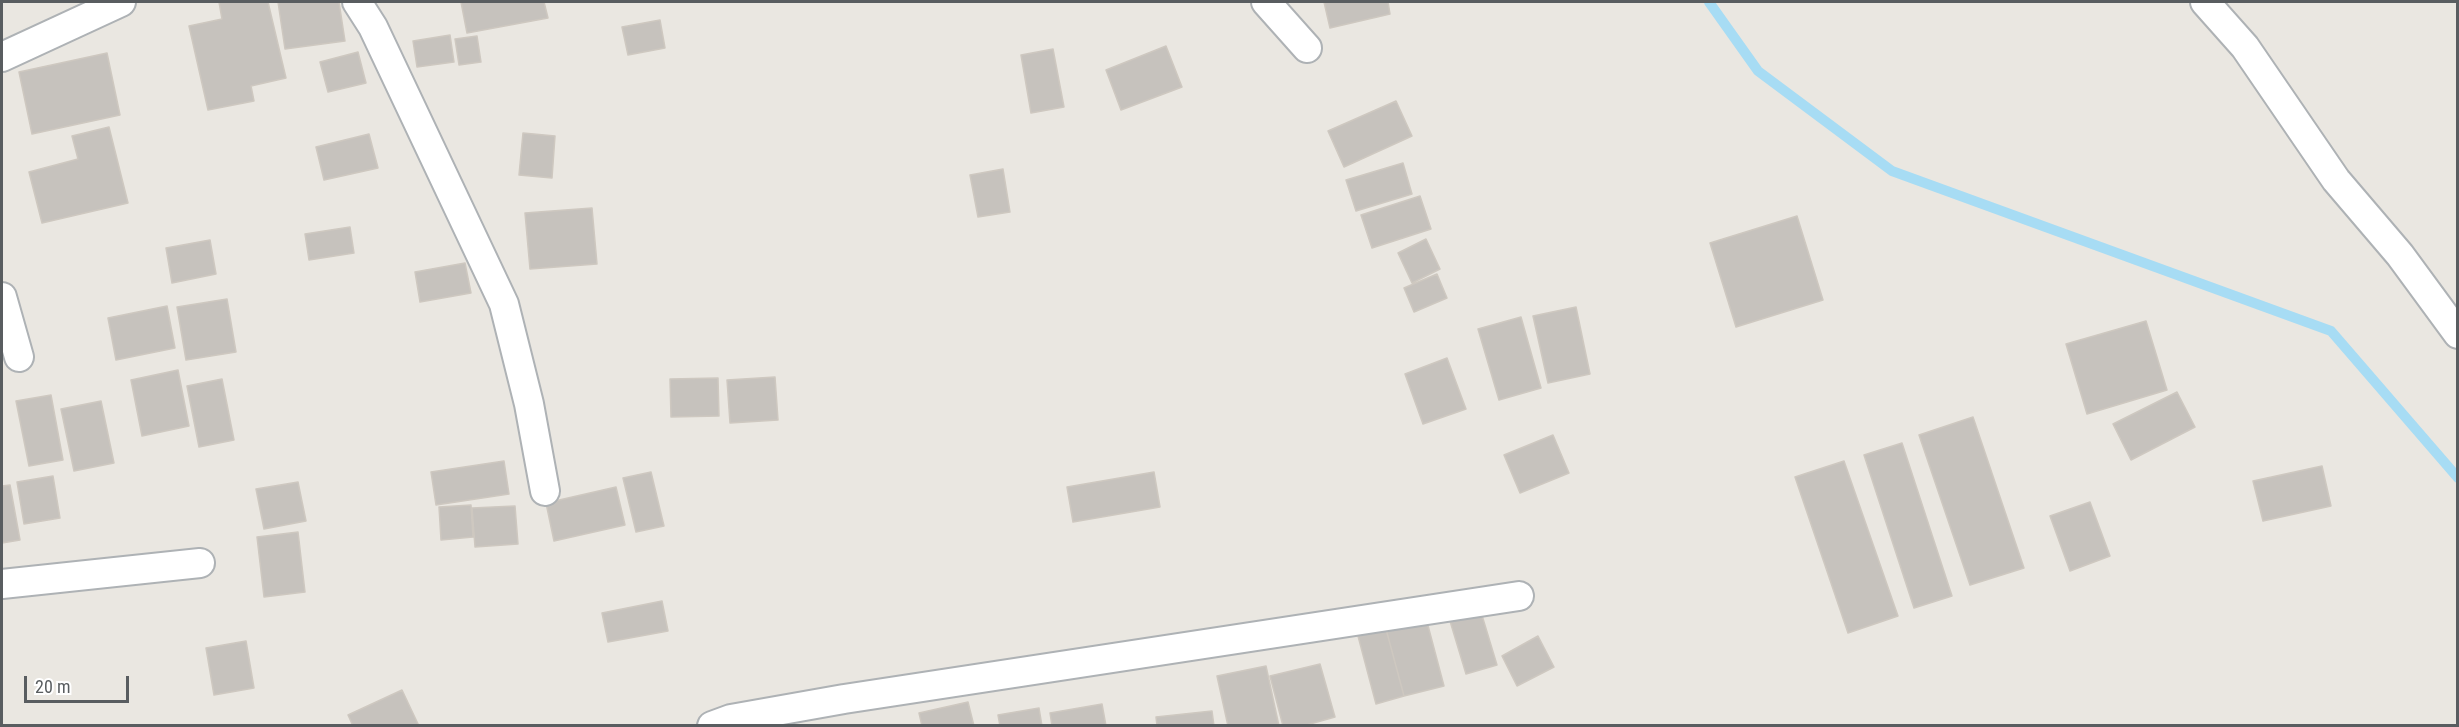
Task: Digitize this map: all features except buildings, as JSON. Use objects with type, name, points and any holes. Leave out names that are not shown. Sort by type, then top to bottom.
[{"type":"street","points":[[2,57],[121,2]]},
{"type":"street","points":[[357,2],[373,27],[504,304],[529,404],[545,490]]},
{"type":"street","points":[[1266,2],[1307,48]]},
{"type":"street","points":[[2205,2],[2245,47],[2336,180],[2400,255],[2457,334]]},
{"type":"street","points":[[2,297],[19,357]]},
{"type":"street","points":[[2,584],[200,563]]},
{"type":"street","points":[[712,726],[731,719],[844,699],[1519,596]]},
{"type":"waterway","points":[[1709,2],[1758,71],[1892,171],[2331,331],[2458,478]]}]
